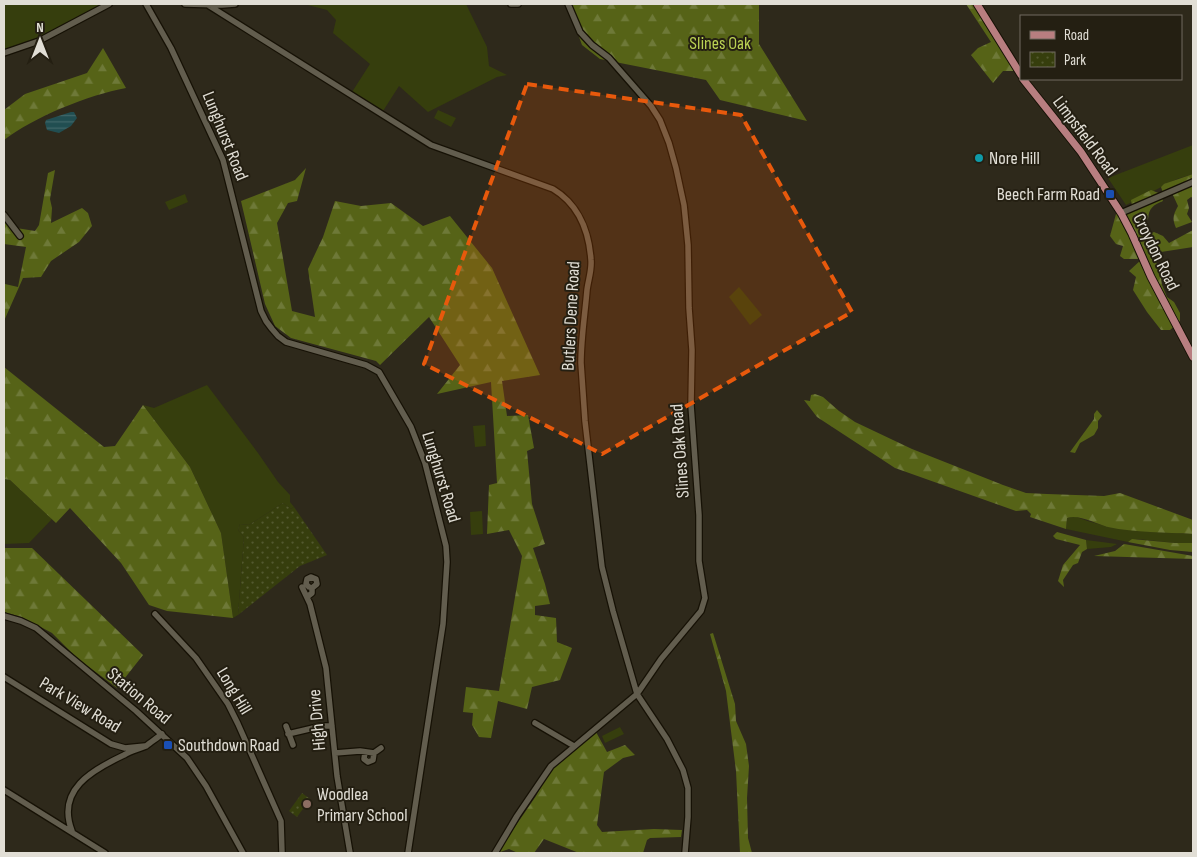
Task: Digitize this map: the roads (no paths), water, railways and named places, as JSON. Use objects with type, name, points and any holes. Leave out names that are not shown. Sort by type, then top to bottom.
[{"type":"main road","points":[[978,4],[1020,72]]},
{"type":"main road","name":"Limpsfield Road","points":[[1024,80],[1081,152],[1121,213]]},
{"type":"main road","name":"Croydon Road","points":[[1121,213],[1151,278],[1193,357]]},
{"type":"street","points":[[4,53],[39,41],[109,4]]},
{"type":"street","name":"Lunghurst Road","points":[[146,4],[171,48],[223,160],[251,277],[266,321],[278,336],[286,342],[366,365],[379,372],[411,427],[425,463],[446,546],[446,596],[408,853]]},
{"type":"street","points":[[185,4],[234,4]]},
{"type":"street","points":[[511,4],[518,4]]},
{"type":"street","name":"Slines Oak Road","points":[[495,853],[551,766],[637,694],[661,659],[701,611],[705,598],[699,560],[699,514],[691,400],[692,350],[688,244],[684,204],[676,168],[669,142],[660,120],[647,100],[609,58],[592,45],[580,32],[568,4]]},
{"type":"street","name":"Butlers Dene Road","points":[[208,5],[431,145],[553,189],[563,195],[576,210],[586,233],[592,262],[581,346],[581,363],[598,549],[610,602],[637,694],[667,739],[683,770],[688,788],[685,853]]},
{"type":"street","points":[[1121,213],[1193,182]]},
{"type":"street","points":[[4,215],[20,236]]},
{"type":"street","name":"High Drive","points":[[302,588],[307,597],[326,668],[337,776],[350,853]]},
{"type":"street","points":[[307,597],[312,593],[312,588]]},
{"type":"street","name":"Long Hill","points":[[155,614],[196,658],[231,711],[280,821],[282,853]]},
{"type":"street","name":"Station Road","points":[[4,616],[36,628],[61,647],[73,660],[162,734],[198,773],[243,853]]},
{"type":"street","name":"Park View Road","points":[[4,676],[111,744],[125,748],[145,746]]},
{"type":"street","points":[[535,723],[574,746]]},
{"type":"street","points":[[286,726],[293,745]]},
{"type":"street","points":[[288,734],[322,726],[332,726]]},
{"type":"street","points":[[72,831],[68,821],[67,809],[76,787],[107,764],[145,746],[162,734]]},
{"type":"street","points":[[335,753],[374,753],[381,748]]},
{"type":"street","points":[[365,752],[364,760],[368,762],[373,760],[374,753]]},
{"type":"street","points":[[4,790],[105,853]]},
{"type":"water","points":[[74,112],[77,118],[71,126],[59,133],[47,130],[46,120]]},
{"type":"place","name":"Nore Hill","points":[[979,158]]},
{"type":"place","name":"Beech Farm Road","points":[[1110,194]]},
{"type":"place","name":"Southdown Road","points":[[168,745]]},
{"type":"place","name":"Woodlea Primary School","points":[[307,804]]},
{"type":"park label","name":"Slines Oak","points":[[720,43]]}]
